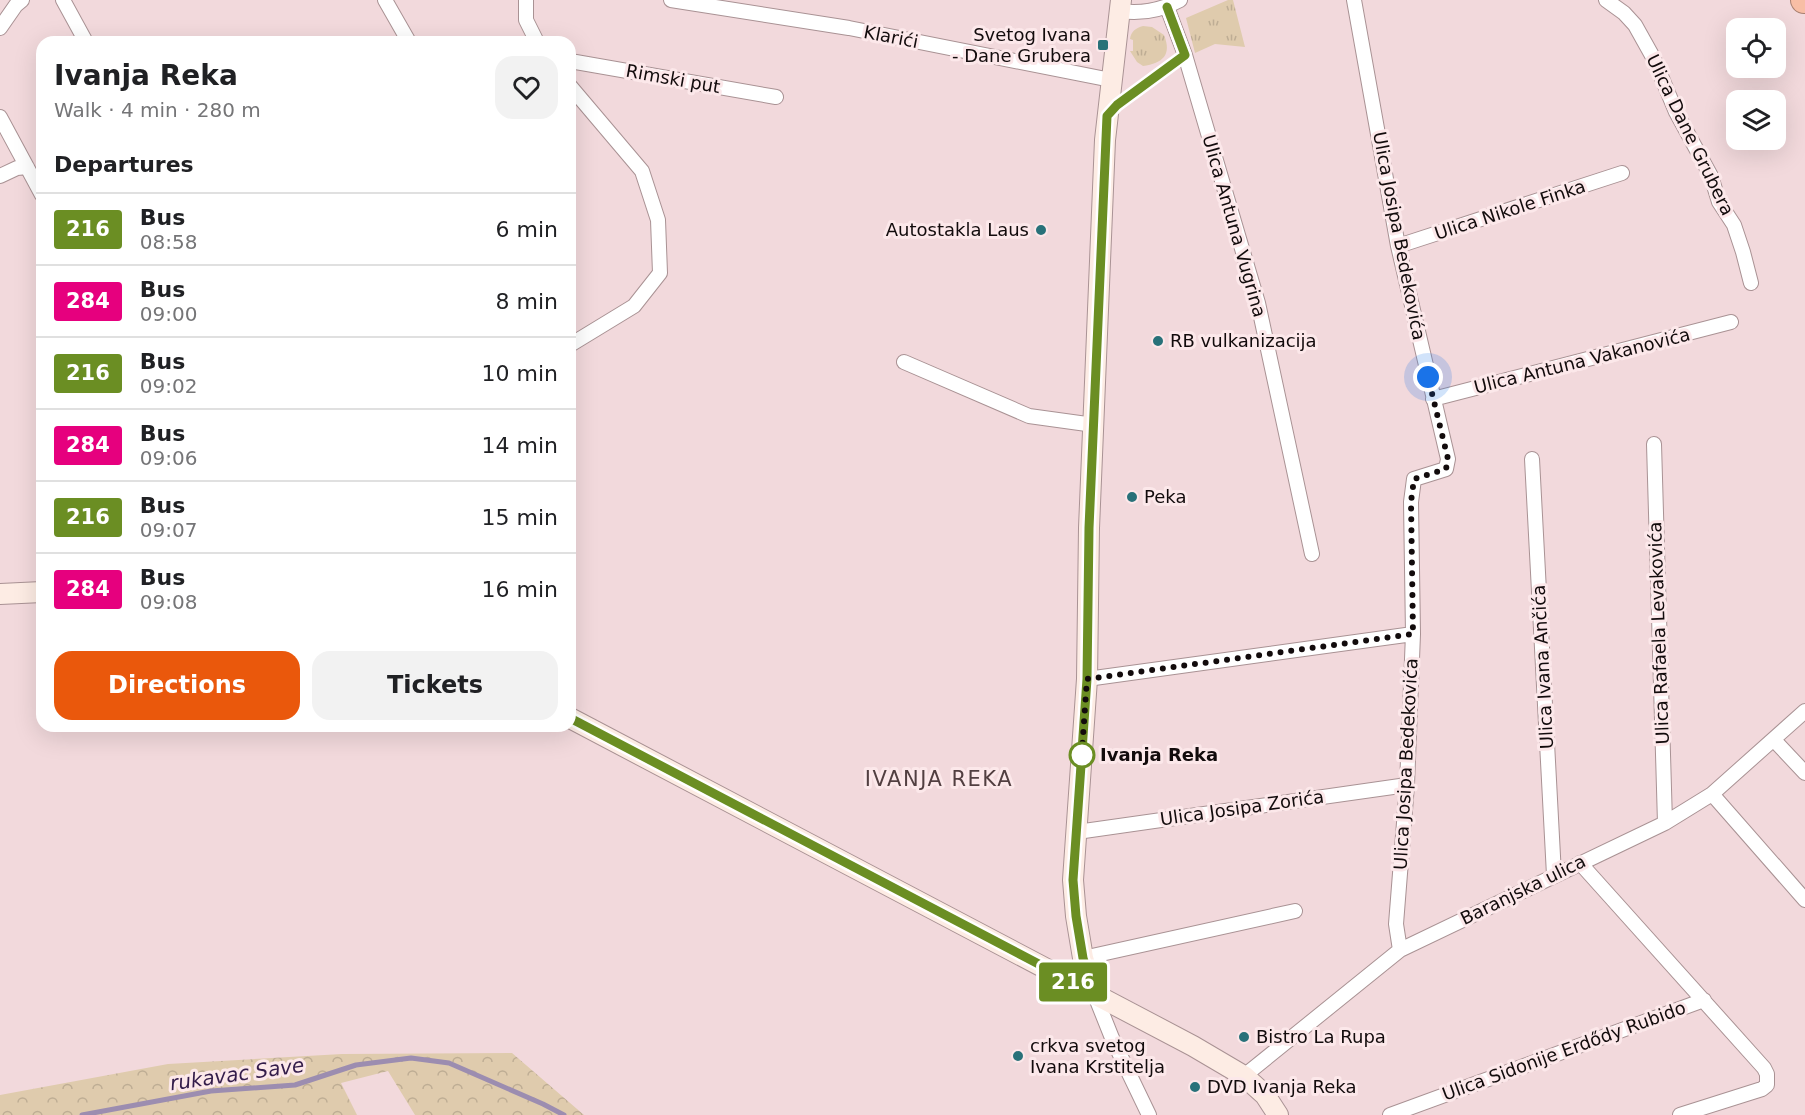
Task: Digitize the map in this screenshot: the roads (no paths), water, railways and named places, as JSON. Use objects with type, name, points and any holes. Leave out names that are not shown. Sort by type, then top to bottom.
[{"type":"street","points":[[0,28],[22,0]]},
{"type":"street","points":[[63,0],[83,36]]},
{"type":"street","points":[[385,0],[406,36]]},
{"type":"street","points":[[526,0],[526,20],[534,36]]},
{"type":"street","name":"Klarići","points":[[671,0],[849,28],[1111,80]]},
{"type":"street","points":[[1149,1115],[1112,1038],[1094,993],[1083,958],[1073,880],[1087,679],[1089,539],[1104,169],[1111,80],[1120,6],[1140,13],[1167,7],[1180,0]]},
{"type":"street","name":"Ulica Josipa Bedekovića","points":[[1354,0],[1398,246],[1448,459],[1446,469],[1414,479],[1411,502],[1413,634],[1407,785],[1396,924],[1400,950]]},
{"type":"street","name":"Ulica Dane Grubera","points":[[1606,0],[1624,13],[1635,25],[1654,59],[1676,112],[1711,176],[1719,202],[1734,225],[1751,283]]},
{"type":"street","name":"Ulica Antuna Vugrina","points":[[1167,7],[1185,55],[1258,303],[1312,554]]},
{"type":"street","name":"Rimski put","points":[[576,62],[776,97]]},
{"type":"street","points":[[576,93],[642,171],[658,220],[660,273],[634,306],[576,341]]},
{"type":"street","points":[[0,117],[36,184]]},
{"type":"street","points":[[0,176],[17,168],[27,167]]},
{"type":"street","name":"Ulica Nikole Finka","points":[[1398,246],[1622,173]]},
{"type":"street","name":"Ulica Antuna Vakanovića","points":[[1433,399],[1731,322]]},
{"type":"street","points":[[904,362],[1029,416],[1094,425]]},
{"type":"street","name":"Ulica Rafaela Levakovića","points":[[1654,444],[1665,823]]},
{"type":"street","name":"Ulica Ivana Ančića","points":[[1532,459],[1554,875]]},
{"type":"street","points":[[0,594],[36,592]]},
{"type":"street","points":[[1087,679],[1413,634]]},
{"type":"street","name":"Baranjska ulica","points":[[1244,1076],[1400,950],[1665,823],[1712,794],[1805,711]]},
{"type":"street","points":[[576,721],[1193,1046],[1244,1076],[1265,1095],[1278,1115]]},
{"type":"street","points":[[1774,740],[1805,773]]},
{"type":"street","name":"Ulica Josipa Zorića","points":[[1077,832],[1407,785]]},
{"type":"street","points":[[1712,794],[1805,900]]},
{"type":"street","points":[[1580,863],[1704,1000],[1767,1074],[1767,1085],[1762,1089],[1680,1115]]},
{"type":"street","points":[[1083,958],[1295,911]]},
{"type":"street","name":"Ulica Sidonije Erdődy Rubido","points":[[1390,1115],[1704,1000]]},
{"type":"waterway","name":"rukavac Save","points":[[82,1115],[211,1091],[295,1085],[356,1065],[411,1058],[449,1063],[564,1115]]},
{"type":"place","name":"Svetog Ivana - Dane Grubera","points":[[1103,45]]},
{"type":"place","name":"Autostakla Laus","points":[[1041,230]]},
{"type":"place","name":"RB vulkanizacija","points":[[1158,341]]},
{"type":"place","name":"Peka","points":[[1132,497]]},
{"type":"place","name":"Ivanja Reka","points":[[1082,755]]},
{"type":"place","name":"Bistro La Rupa","points":[[1244,1037]]},
{"type":"place","name":"crkva svetog Ivana Krstitelja","points":[[1018,1056]]},
{"type":"place","name":"DVD Ivanja Reka","points":[[1195,1087]]},
{"type":"district","name":"IVANJA REKA","points":[[939,779]]}]
